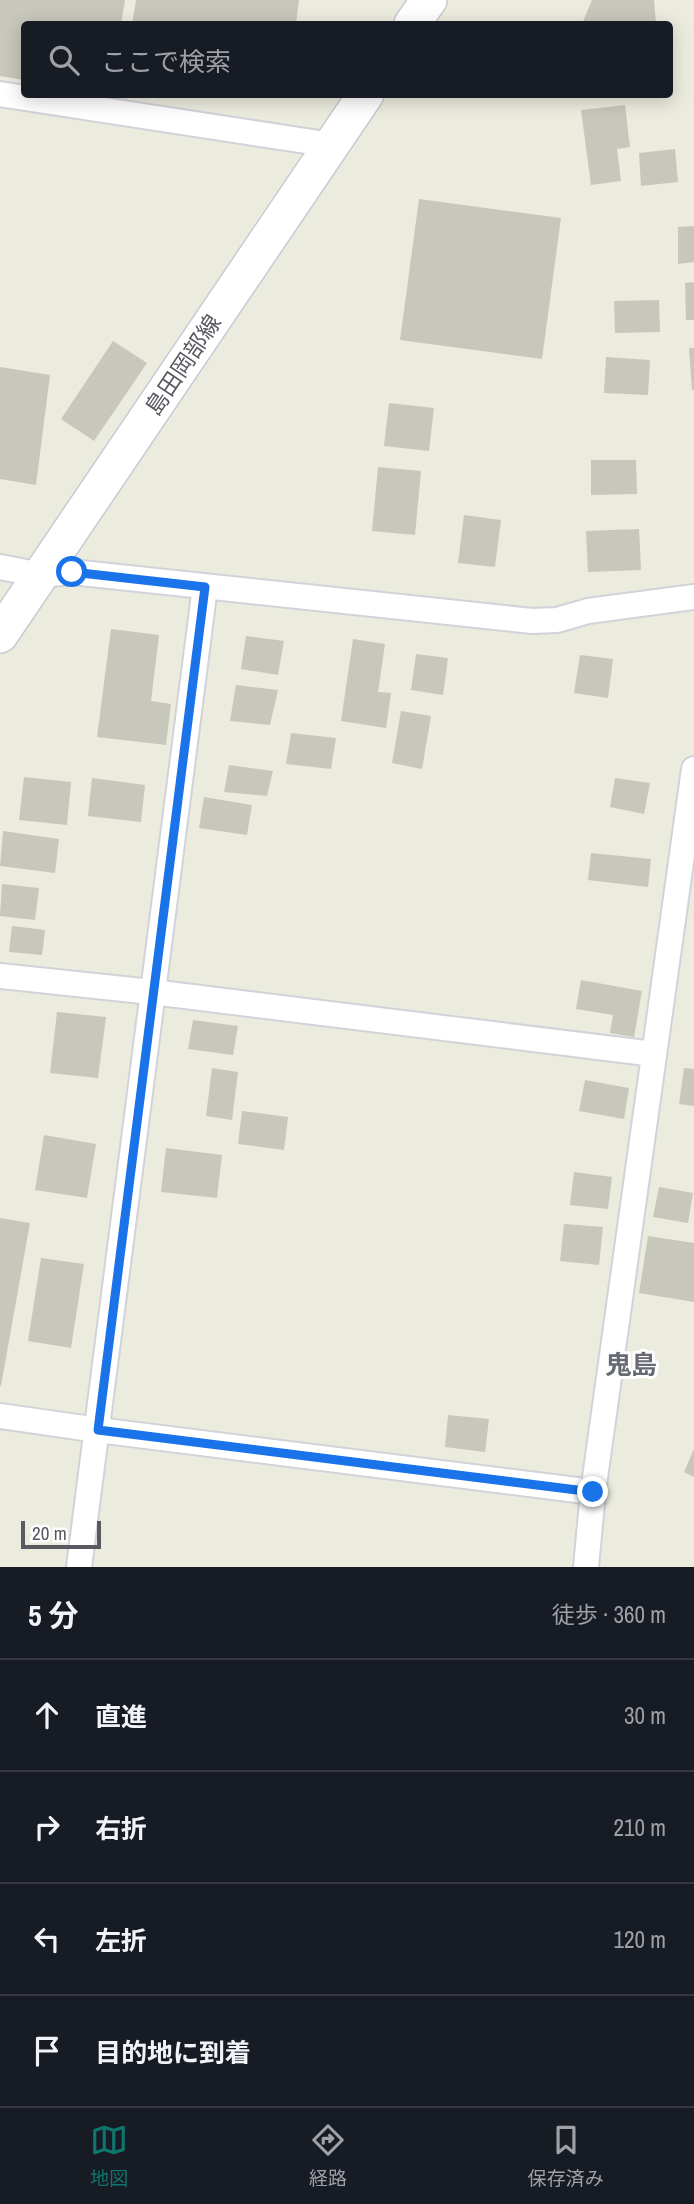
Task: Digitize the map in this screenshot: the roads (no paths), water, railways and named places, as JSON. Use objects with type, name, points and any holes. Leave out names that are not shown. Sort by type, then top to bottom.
[{"type":"main road","points":[[414,21],[429,0]]},
{"type":"main road","name":"島田岡部線","points":[[0,635],[363,98]]},
{"type":"street","points":[[0,94],[21,97]]},
{"type":"street","points":[[26,98],[332,145]]},
{"type":"street","points":[[0,567],[40,575],[72,572],[533,621],[557,620],[588,611],[694,597]]},
{"type":"street","points":[[79,1567],[205,587]]},
{"type":"street","points":[[586,1567],[593,1492],[694,769]]},
{"type":"street","points":[[0,976],[152,992],[654,1054]]},
{"type":"street","points":[[0,1416],[593,1492]]},
{"type":"district","name":"鬼島","points":[[631,1365]]}]
